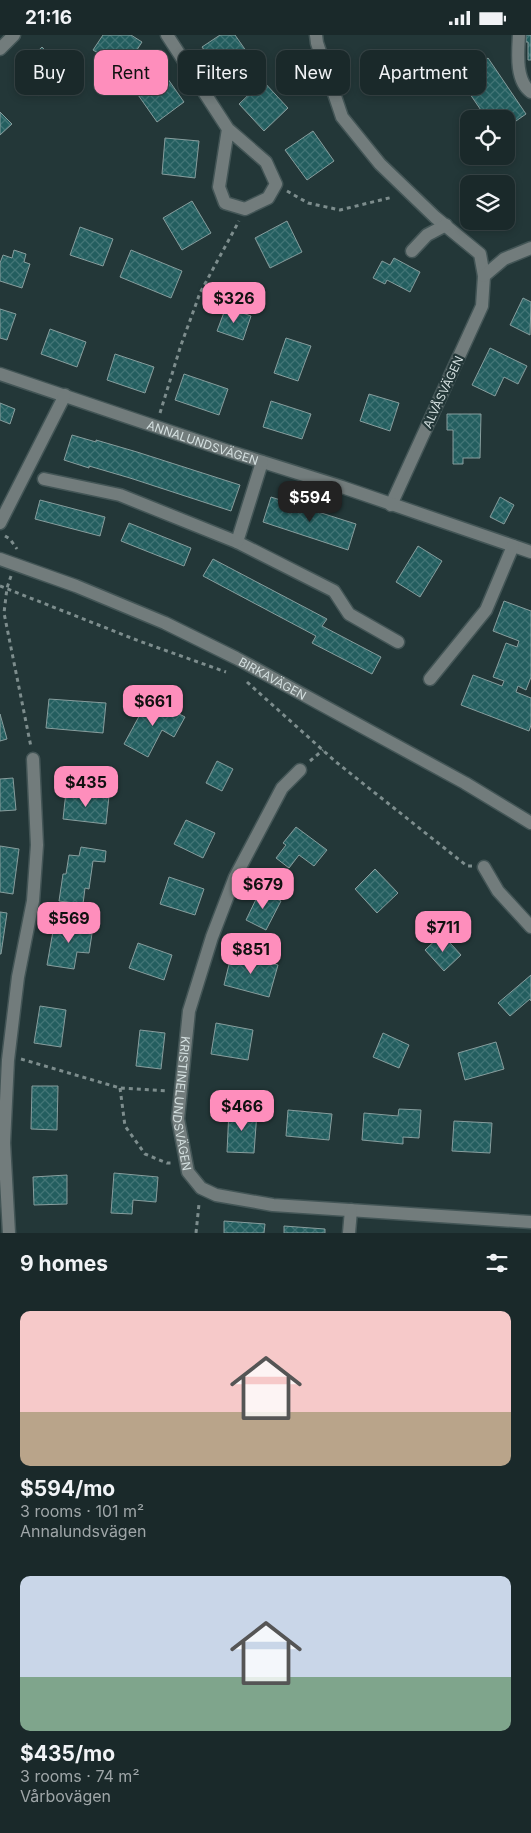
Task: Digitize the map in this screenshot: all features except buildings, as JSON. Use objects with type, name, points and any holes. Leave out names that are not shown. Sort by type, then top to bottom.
[{"type":"street","points":[[0,49],[14,35]]},
{"type":"street","points":[[167,35],[228,129],[266,162],[276,184],[268,198],[245,209],[225,203],[219,187],[228,129]]},
{"type":"street","name":"ALVÅSVÄGEN","points":[[316,35],[342,117],[380,164],[480,254],[484,276],[482,306],[391,505]]},
{"type":"street","points":[[519,35],[517,65],[526,89],[531,92]]},
{"type":"street","points":[[412,251],[427,235],[446,225]]},
{"type":"street","points":[[484,276],[504,259],[531,248]]},
{"type":"street","name":"ANNALUNDSVÄGEN","points":[[0,374],[342,487],[391,505]]},
{"type":"street","points":[[0,523],[64,395]]},
{"type":"street","points":[[237,542],[262,462]]},
{"type":"street","points":[[44,479],[120,495],[237,542],[334,591],[349,614],[398,642]]},
{"type":"street","points":[[391,505],[531,552]]},
{"type":"street","points":[[430,679],[486,610],[513,546]]},
{"type":"street","name":"BIRKAVÄGEN","points":[[0,559],[76,586],[156,619],[236,658],[465,783],[531,823]]},
{"type":"street","points":[[9,1233],[2,1143],[8,1055],[18,977],[33,901],[37,845],[33,759]]},
{"type":"street","name":"KRISTINELUNDSVÄGEN","points":[[300,769],[282,788],[235,877],[212,937],[189,1011],[178,1119],[188,1172],[201,1188],[216,1195],[273,1205],[531,1222]]},
{"type":"street","points":[[484,867],[498,891],[531,927]]},
{"type":"street","points":[[349,1233],[351,1210]]},
{"type":"path","points":[[276,184],[308,203],[340,210],[411,193]]},
{"type":"path","points":[[156,426],[181,345],[200,293],[245,209]]},
{"type":"path","points":[[0,586],[139,641],[229,673]]},
{"type":"path","points":[[7,588],[4,613],[33,759]]},
{"type":"path","points":[[244,680],[336,762],[467,866],[484,867]]},
{"type":"path","points":[[8,1055],[120,1088],[181,1092]]},
{"type":"path","points":[[120,1088],[125,1126],[144,1154],[167,1163],[187,1165]]},
{"type":"path","points":[[196,1233],[201,1188]]}]
